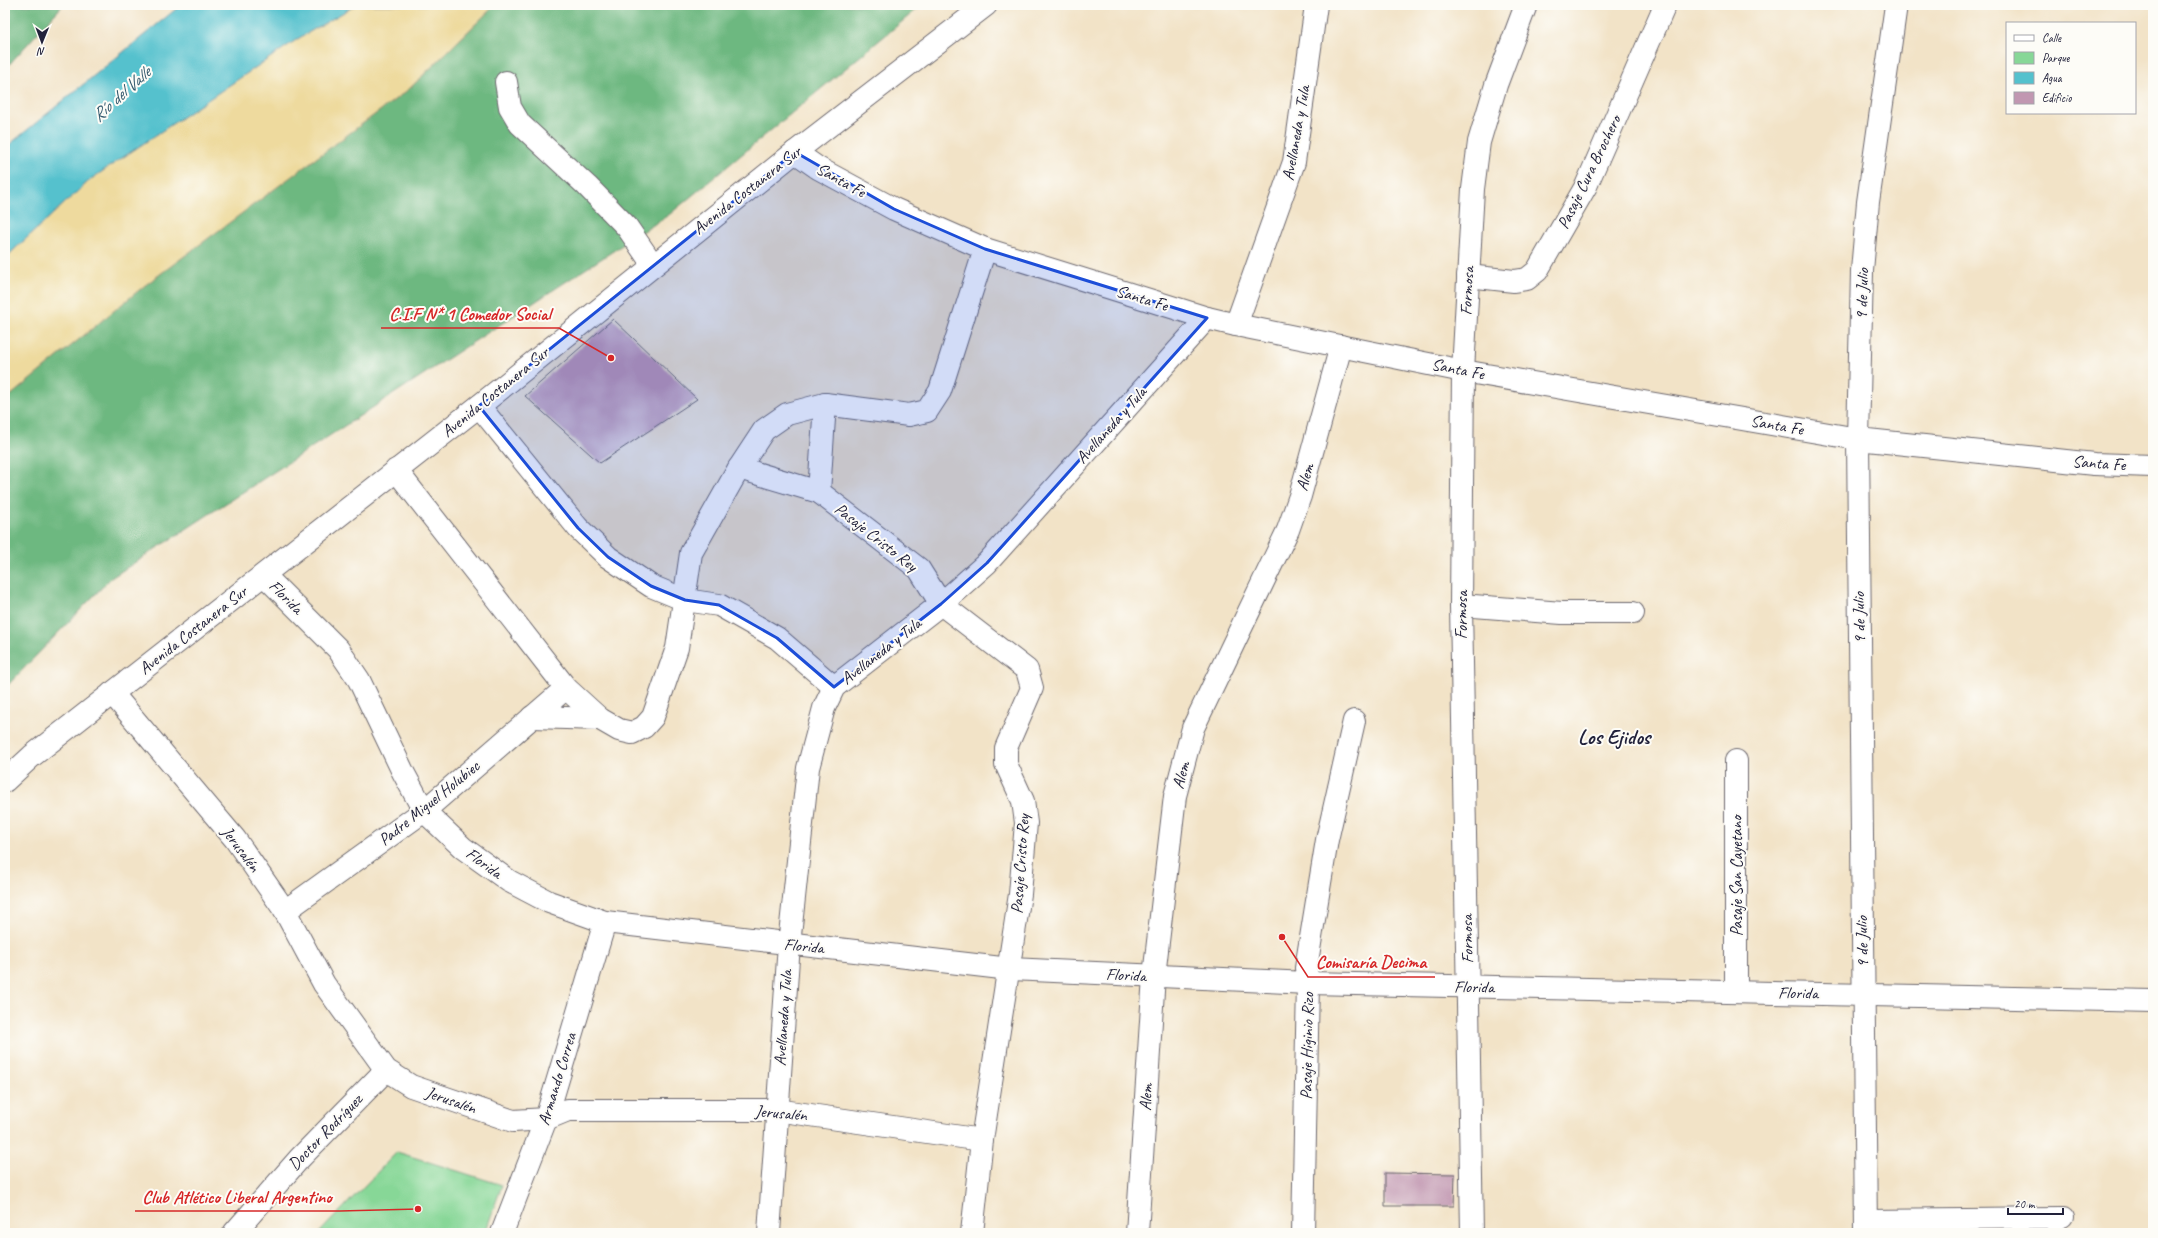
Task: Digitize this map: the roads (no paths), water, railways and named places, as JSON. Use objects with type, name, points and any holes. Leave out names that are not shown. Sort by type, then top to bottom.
[{"type":"street","name":"Avenida Costanera Sur","points":[[5,781],[32,756],[479,406],[795,152],[986,5]]},
{"type":"street","name":"Avellaneda y Tula","points":[[1236,325],[1294,162],[1316,5]]},
{"type":"street","name":"Formosa","points":[[1472,1233],[1461,605],[1463,371],[1473,189],[1479,142],[1496,84],[1526,5]]},
{"type":"street","name":"Pasaje Cura Brochero","points":[[1468,276],[1514,281],[1527,279],[1537,271],[1586,186],[1665,5]]},
{"type":"street","name":"9 de Julio","points":[[1866,1227],[1862,995],[1858,439],[1862,271],[1868,202],[1896,5]]},
{"type":"street","points":[[506,82],[510,107],[520,124],[587,186],[627,227],[653,265]]},
{"type":"street","name":"Santa Fe","points":[[795,152],[818,168],[894,209],[986,249],[1207,318],[1236,325],[1463,371],[1858,439],[2094,464],[2153,466]]},
{"type":"street","points":[[396,470],[566,688],[600,719],[619,730],[632,733],[644,727],[653,717],[677,648],[691,553],[739,468],[764,430],[787,414],[826,404],[909,415],[927,411],[940,391],[986,249]]},
{"type":"street","name":"Avellaneda y Tula","points":[[769,1233],[776,1110],[789,944],[808,768],[824,708],[834,687],[941,604],[987,563],[1207,318]]},
{"type":"street","name":"Alem","points":[[1137,1233],[1154,976],[1175,796],[1193,728],[1288,530],[1300,496],[1341,346]]},
{"type":"street","points":[[819,492],[826,404]]},
{"type":"street","points":[[479,406],[578,528],[608,557],[651,586],[685,600],[719,605],[777,638],[834,687]]},
{"type":"street","name":"Pasaje Cristo Rey","points":[[739,468],[819,492],[919,569],[941,604],[1027,670],[1032,688],[1006,748],[1006,764],[1023,800],[1026,823],[1020,894],[1010,969],[982,1140],[972,1233]]},
{"type":"street","name":"Florida","points":[[264,575],[338,649],[354,673],[424,811],[463,848],[509,881],[549,902],[605,922],[1010,969],[1308,983],[2153,1001]]},
{"type":"street","points":[[1461,605],[1562,613],[1633,613]]},
{"type":"street","name":"Padre Miguel Holubiec","points":[[285,911],[424,811],[566,688]]},
{"type":"street","name":"Jerusalén","points":[[112,693],[235,838],[285,911],[324,984],[386,1070],[410,1086],[512,1121],[546,1119],[568,1110],[776,1110],[982,1140]]},
{"type":"street","points":[[532,717],[600,719]]},
{"type":"street","name":"Pasaje Higinio Rizo","points":[[1303,1233],[1308,983],[1306,968],[1327,840],[1354,720]]},
{"type":"street","name":"Pasaje San Cayetano","points":[[1736,761],[1736,992]]},
{"type":"street","name":"Armando Correa","points":[[502,1233],[546,1119],[605,922]]},
{"type":"street","name":"Doctor Rodríguez","points":[[234,1233],[299,1159],[386,1070]]},
{"type":"street","points":[[1866,1227],[2062,1218]]},
{"type":"water","name":"Río del Valle","points":[[181,5],[356,5],[299,38],[91,179],[5,258],[5,148]]},
{"type":"place","name":"C.I.F N* 1 Comedor Social","points":[[611,358]]},
{"type":"place","name":"Comisaría Decima","points":[[1282,937]]},
{"type":"place","name":"Club Atlético Liberal Argentino","points":[[418,1209]]},
{"type":"district","name":"Los Ejidos","points":[[1614,737]]}]
